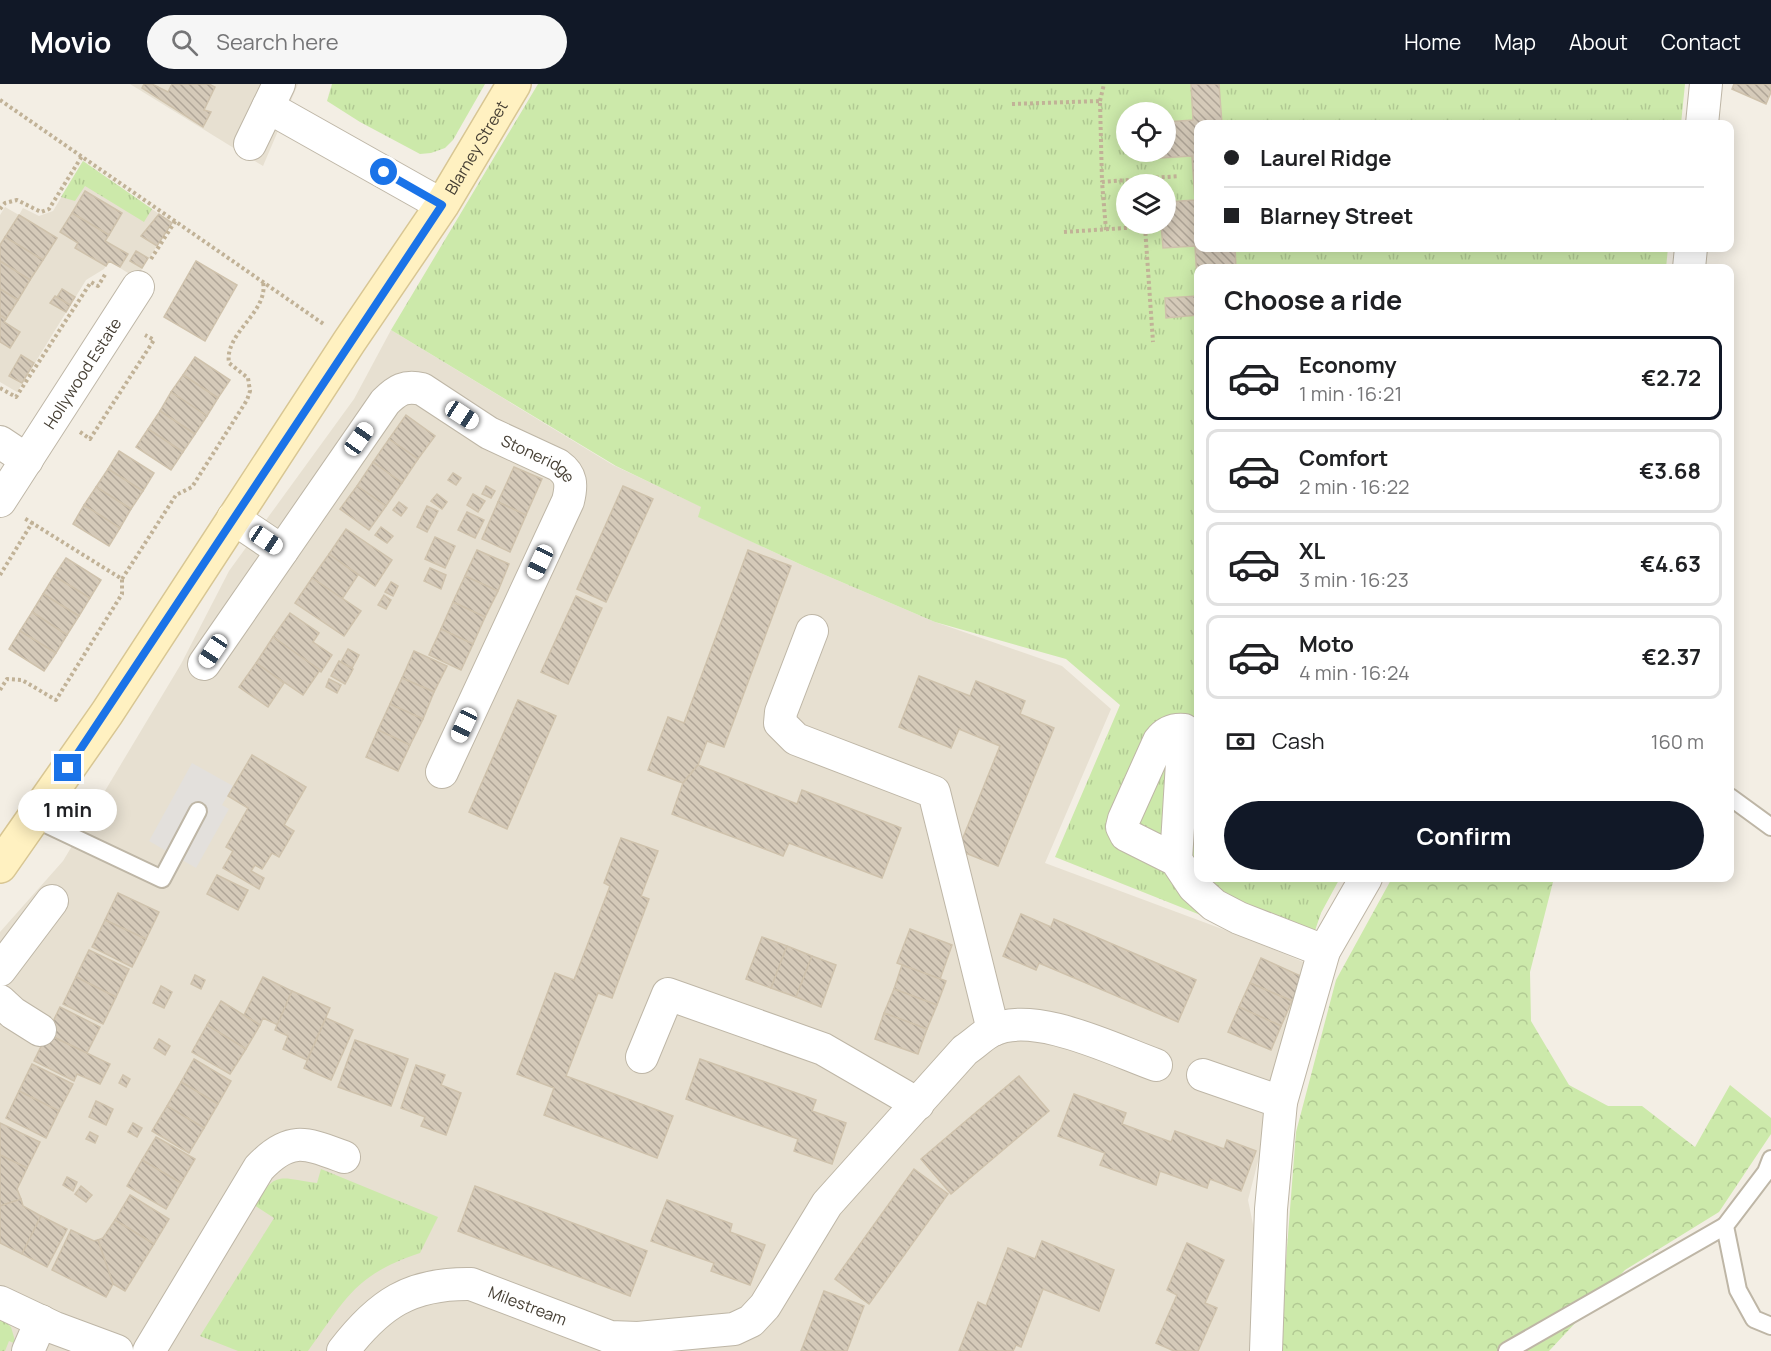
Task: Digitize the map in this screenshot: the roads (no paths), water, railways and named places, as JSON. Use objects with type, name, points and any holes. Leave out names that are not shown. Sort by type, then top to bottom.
[{"type":"street","name":"Blarney Street","points":[[0,865],[107,713],[233,518],[442,205],[477,149],[505,84]]},
{"type":"street","points":[[477,149],[514,84]]},
{"type":"street","points":[[1702,120],[1706,84]]},
{"type":"street","points":[[250,144],[273,96],[442,205]]},
{"type":"street","name":"Hollywood Estate","points":[[11,509],[27,460],[142,277]]},
{"type":"street","name":"Stoneridge","points":[[204,664],[385,402],[396,391],[409,386],[422,388],[489,433],[567,472],[572,486],[568,501],[442,772]]},
{"type":"street","points":[[0,442],[27,460]]},
{"type":"street","points":[[233,518],[282,551]]},
{"type":"street","points":[[812,631],[781,712],[780,723],[796,739],[934,792],[993,1030]]},
{"type":"street","points":[[1176,860],[1194,887],[1214,905],[1239,918],[1324,951]]},
{"type":"street","points":[[1266,1351],[1271,1209],[1281,1102],[1324,951],[1364,882]]},
{"type":"street","points":[[0,970],[52,901]]},
{"type":"street","points":[[642,1057],[668,994],[823,1049],[918,1104]]},
{"type":"street","points":[[0,1001],[13,1013],[40,1030]]},
{"type":"street","points":[[734,1340],[765,1306],[827,1204],[965,1050],[993,1030],[1018,1025],[1050,1028],[1156,1065]]},
{"type":"street","points":[[1203,1074],[1281,1102]]},
{"type":"street","points":[[149,1351],[259,1168],[272,1155],[285,1148],[307,1143],[344,1157]]},
{"type":"street","name":"Milestream","points":[[343,1351],[360,1329],[387,1305],[407,1293],[454,1283],[471,1284],[610,1337],[734,1340]]},
{"type":"street","points":[[0,1302],[117,1351]]},
{"type":"street","points":[[28,1351],[41,1321]]},
{"type":"lane","points":[[1734,800],[1771,827]]},
{"type":"lane","points":[[33,818],[162,879],[198,812]]},
{"type":"lane","points":[[1507,1351],[1725,1226],[1766,1172],[1771,1159]]},
{"type":"lane","points":[[1725,1226],[1738,1290],[1754,1318],[1771,1326]]}]
